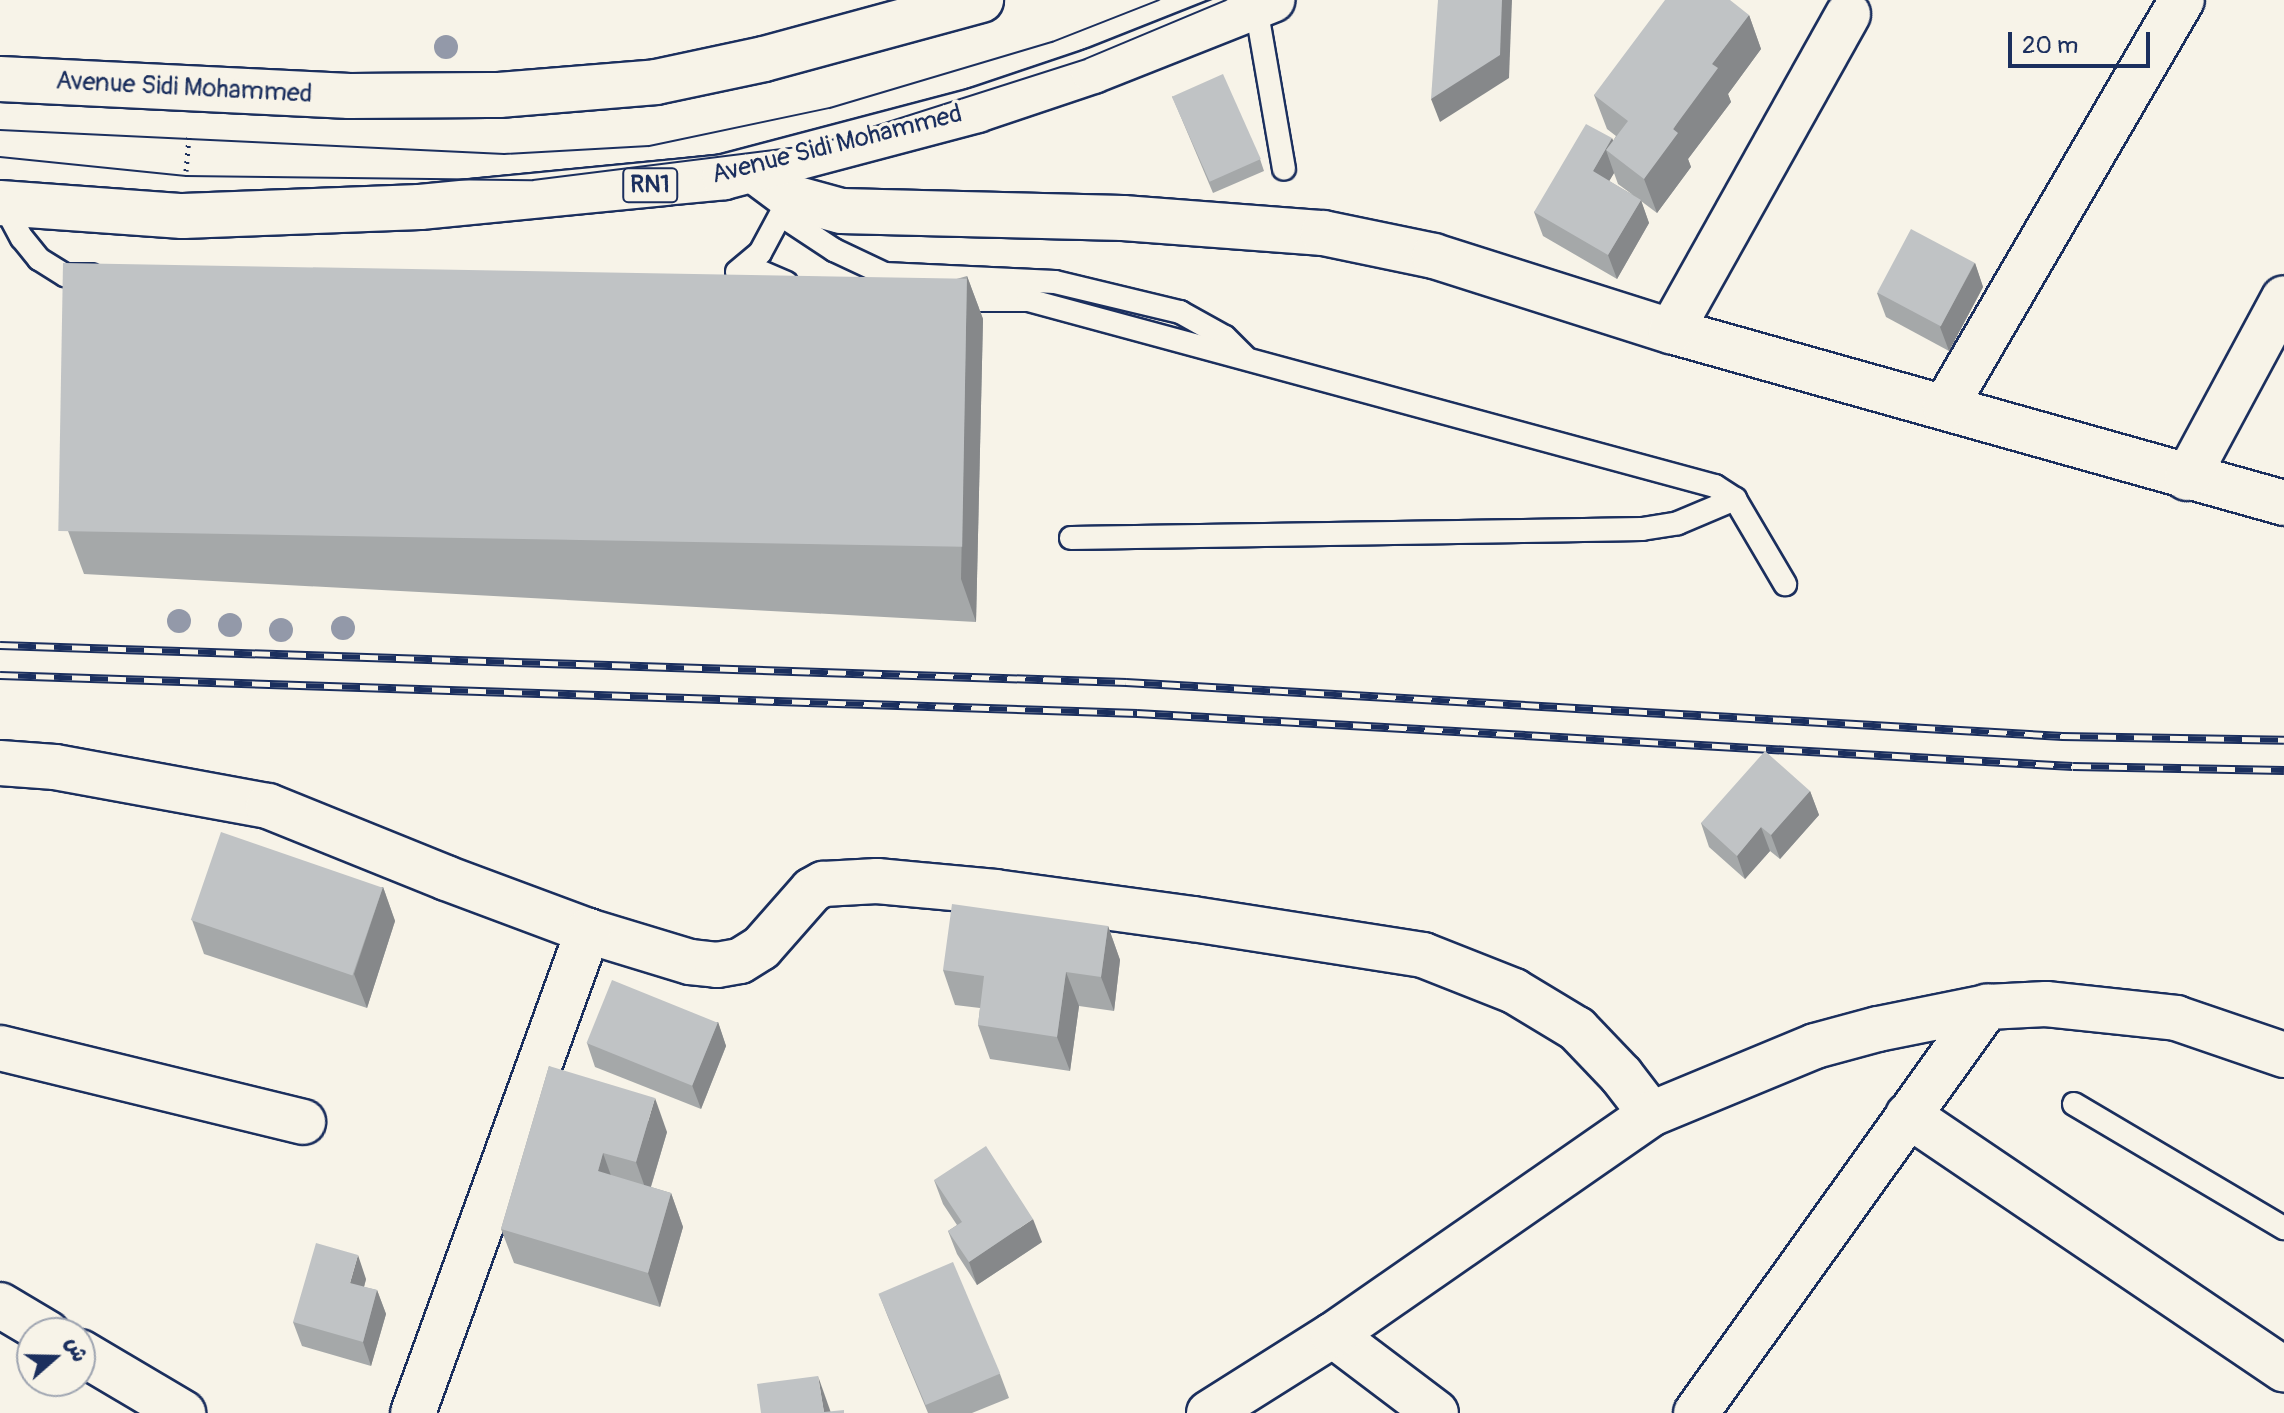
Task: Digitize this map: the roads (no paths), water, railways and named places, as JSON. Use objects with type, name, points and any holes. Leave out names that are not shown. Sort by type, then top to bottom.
[{"type":"street","name":"Avenue Sidi Mohammed","points":[[0,79],[350,96],[499,95],[656,82],[764,59],[981,0]]},
{"type":"street","points":[[1945,407],[2182,0]]},
{"type":"street","name":"Avenue Sidi Mohammed","points":[[2,203],[183,216],[420,207],[669,184],[755,171],[977,110],[1093,71],[1264,3]]},
{"type":"street","points":[[1671,331],[1848,14]]},
{"type":"street","points":[[755,171],[786,206],[841,211],[1123,218],[1323,233],[1434,256],[1671,331],[2284,503]]},
{"type":"street","points":[[2187,478],[2284,298]]},
{"type":"street","points":[[0,763],[55,767],[268,806],[588,931],[690,962],[717,965],[740,961],[761,948],[812,890],[823,884],[877,881],[995,892],[1423,955],[1514,991],[1577,1029],[1621,1075],[1651,1114]]},
{"type":"street","points":[[413,1413],[588,931]]},
{"type":"street","points":[[1209,1413],[1333,1335],[1651,1114],[1815,1046],[1878,1029],[1987,1007],[2046,1004],[2112,1008],[2176,1018],[2284,1055]]},
{"type":"street","points":[[1696,1413],[1987,1007]]},
{"type":"street","points":[[0,1048],[303,1122]]},
{"type":"street","points":[[1908,1115],[2284,1370]]},
{"type":"street","points":[[0,1305],[20,1317]]},
{"type":"street","points":[[1333,1335],[1430,1411]]},
{"type":"street","points":[[96,1361],[183,1413]]},
{"type":"lane","points":[[1264,3],[1284,169]]},
{"type":"lane","points":[[2,203],[22,238],[39,259],[65,275],[112,276]]},
{"type":"lane","points":[[723,281],[747,266],[760,253],[786,206],[834,250],[885,274],[1055,282],[1161,307],[1198,319],[1225,337],[1248,360]]},
{"type":"lane","points":[[747,266],[814,290]]},
{"type":"lane","points":[[933,300],[1028,300],[1715,486],[1735,499],[1785,584]]},
{"type":"lane","points":[[1071,538],[1642,529],[1678,523],[1735,499]]},
{"type":"lane","points":[[2074,1104],[2284,1228]]},
{"type":"tram line","points":[[0,130],[504,154],[649,146],[830,108],[1052,42],[1159,0]]},
{"type":"tram line","points":[[0,157],[186,176],[533,180],[816,145],[1085,59],[1226,0]]},
{"type":"railway","points":[[0,645],[1126,682],[2062,736],[2284,740]]},
{"type":"railway","points":[[0,675],[1137,713],[2073,766],[2284,770]]}]
